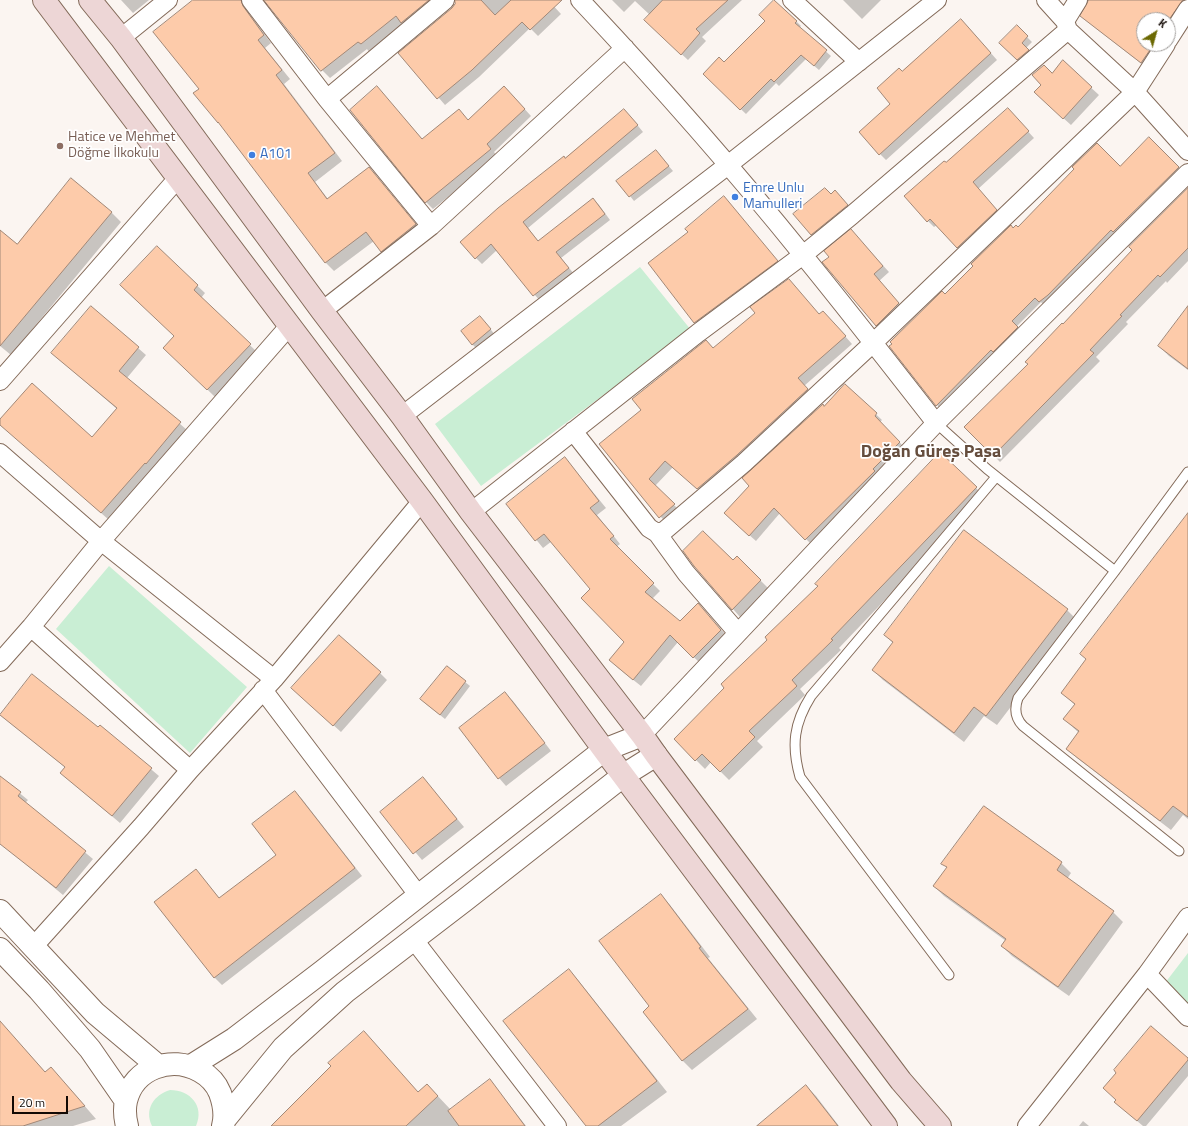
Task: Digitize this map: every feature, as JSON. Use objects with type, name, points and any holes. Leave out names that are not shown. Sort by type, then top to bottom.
[{"type":"main road","points":[[44,0],[422,501],[604,750],[886,1126]]},
{"type":"main road","points":[[90,0],[121,38],[322,311],[402,416],[470,512],[642,735],[901,1081],[940,1126]]},
{"type":"street","points":[[121,38],[168,0]]},
{"type":"street","points":[[251,0],[327,100],[431,226]]},
{"type":"street","points":[[327,100],[445,0]]},
{"type":"street","points":[[580,0],[625,48],[728,165],[803,254],[936,423]]},
{"type":"street","points":[[792,0],[859,62]]},
{"type":"street","points":[[402,416],[728,165],[937,0]]},
{"type":"street","points":[[1046,0],[1066,25],[1135,92],[1188,151]]},
{"type":"street","points":[[470,512],[698,333],[852,215],[1066,25],[1078,0]]},
{"type":"street","points":[[1176,28],[1188,9]]},
{"type":"street","points":[[322,311],[431,226],[625,48]]},
{"type":"street","points":[[657,534],[664,530],[744,463],[873,343],[1135,92],[1161,52]]},
{"type":"street","points":[[191,1066],[234,1039],[323,971],[604,750],[642,735],[936,423],[1188,173]]},
{"type":"street","points":[[0,381],[178,178]]},
{"type":"street","points":[[0,662],[31,627],[101,541],[290,325]]},
{"type":"street","points":[[573,431],[650,528],[657,534],[686,573],[738,633]]},
{"type":"street","points":[[0,453],[268,685],[419,896]]},
{"type":"street","points":[[33,947],[190,770],[268,685],[422,501]]},
{"type":"street","points":[[31,627],[190,770]]},
{"type":"street","points":[[224,1123],[283,1048],[345,992],[414,940],[624,775],[656,755]]},
{"type":"street","points":[[0,911],[96,1013],[158,1066]]},
{"type":"street","points":[[1027,1126],[1147,974],[1188,917]]},
{"type":"street","points":[[414,940],[557,1126]]},
{"type":"street","points":[[0,949],[39,990],[90,1049],[126,1101]]},
{"type":"street","points":[[1147,974],[1188,1017]]},
{"type":"street","points":[[127,1126],[125,1115],[126,1101],[132,1086],[144,1074],[158,1066],[174,1063],[191,1066],[206,1074],[217,1086],[224,1102],[224,1123]]},
{"type":"lane","points":[[936,423],[996,477],[1116,571]]},
{"type":"lane","points":[[1178,851],[1023,726],[1019,722],[1015,711],[1018,698],[1116,571],[1188,472]]},
{"type":"lane","points":[[949,975],[800,777],[795,752],[795,739],[800,715],[811,696],[996,477]]},
{"type":"green space","points":[[640,267],[691,330],[481,486],[435,424]]},
{"type":"green space","points":[[109,566],[247,687],[190,753],[56,629]]},
{"type":"green space","points":[[1188,953],[1188,1005],[1165,983]]},
{"type":"green space","points":[[170,1090],[184,1093],[194,1100],[199,1112],[196,1126],[152,1126],[149,1114],[152,1104],[159,1095]]},
{"type":"building","points":[[193,0],[241,0],[243,6],[264,35],[258,40],[282,70],[276,75],[335,153],[308,173],[327,199],[369,167],[416,224],[381,252],[366,232],[325,263],[218,122],[193,93],[199,89],[153,32]]},
{"type":"building","points":[[264,0],[429,0],[401,23],[396,16],[361,44],[358,42],[321,71]]},
{"type":"building","points":[[455,0],[481,0],[495,15],[511,0],[562,0],[530,30],[522,22],[472,70],[437,99],[398,53],[452,8],[455,4]]},
{"type":"building","points":[[663,0],[728,0],[696,29],[700,33],[681,55],[644,20]]},
{"type":"building","points":[[774,0],[797,21],[795,23],[827,50],[814,66],[801,55],[774,82],[771,79],[740,110],[703,74],[719,57],[724,62],[765,21],[759,15]]},
{"type":"building","points":[[1089,0],[1183,0],[1174,12],[1136,12],[1136,52],[1149,52],[1141,63],[1080,16]]},
{"type":"building","points":[[961,19],[991,53],[879,155],[859,132],[890,104],[877,88],[899,68],[902,71]]},
{"type":"building","points":[[1017,25],[1028,36],[1022,43],[1029,50],[1017,60],[999,43]]},
{"type":"building","points":[[1063,60],[1092,87],[1063,119],[1034,92],[1041,85],[1032,75],[1044,65],[1052,73]]},
{"type":"building","points":[[377,86],[422,139],[459,109],[468,120],[504,86],[525,109],[487,144],[491,149],[425,203],[350,110]]},
{"type":"building","points":[[1008,108],[1029,131],[973,182],[997,210],[957,248],[930,219],[927,222],[904,196]]},
{"type":"building","points":[[624,109],[638,125],[523,222],[538,241],[593,198],[605,214],[556,252],[569,268],[533,296],[491,244],[475,259],[460,242],[498,208],[564,156],[565,158]]},
{"type":"building","points":[[1149,137],[1179,167],[1113,232],[1111,230],[1048,295],[1039,302],[1035,298],[1012,321],[1018,327],[993,352],[991,350],[936,406],[889,346],[892,344],[890,342],[942,291],[945,294],[973,266],[971,264],[1011,225],[1013,228],[1016,225],[1018,227],[1074,169],[1072,167],[1097,143],[1120,166]]},
{"type":"building","points":[[656,150],[669,166],[629,197],[616,181]]},
{"type":"building","points":[[71,178],[112,212],[0,346],[0,230],[17,244]]},
{"type":"building","points":[[825,188],[831,194],[835,190],[848,205],[811,235],[793,214]]},
{"type":"building","points":[[1188,188],[1188,248],[1160,277],[1158,275],[1120,315],[1122,316],[1090,350],[1094,353],[993,456],[964,427],[1028,364],[1025,362],[1062,323],[1063,324],[1132,250],[1129,247]]},
{"type":"building","points":[[724,196],[778,261],[694,323],[648,263],[688,232],[685,229]]},
{"type":"building","points":[[851,229],[883,266],[874,274],[899,303],[876,326],[822,262],[829,257],[824,251]]},
{"type":"building","points":[[157,246],[198,285],[194,290],[251,344],[207,390],[163,348],[174,336],[120,285]]},
{"type":"building","points":[[789,279],[819,314],[823,311],[846,336],[798,378],[808,389],[737,455],[697,489],[665,461],[649,479],[675,504],[659,518],[599,444],[641,410],[632,399],[706,340],[713,348],[755,313],[750,307]]},
{"type":"building","points":[[91,306],[139,347],[119,371],[181,422],[146,464],[145,463],[101,513],[0,425],[0,419],[32,383],[92,437],[117,408],[51,353]]},
{"type":"building","points":[[1188,306],[1188,369],[1158,346]]},
{"type":"building","points":[[480,316],[491,329],[472,345],[461,331]]},
{"type":"building","points":[[845,384],[877,413],[875,416],[900,442],[873,469],[875,471],[805,540],[774,508],[749,536],[724,513],[749,486],[742,478],[823,404],[824,406]]},
{"type":"building","points":[[940,452],[977,487],[831,639],[833,640],[792,680],[797,686],[749,731],[755,737],[720,772],[702,754],[695,761],[674,739],[724,688],[721,684],[767,640],[765,637],[818,586],[815,584]]},
{"type":"building","points":[[565,457],[599,501],[590,508],[614,536],[610,539],[654,583],[645,592],[680,621],[698,603],[721,630],[693,658],[670,635],[633,680],[609,660],[624,642],[581,598],[590,589],[544,534],[535,541],[506,504]]},
{"type":"building","points":[[1188,513],[1188,817],[1173,806],[1160,821],[1066,749],[1079,731],[1063,719],[1075,704],[1061,693],[1086,659],[1080,654]]},
{"type":"building","points":[[964,530],[1068,609],[986,716],[974,707],[954,733],[872,670],[893,642],[884,635]]},
{"type":"building","points":[[703,531],[733,560],[737,556],[761,580],[732,610],[683,551]]},
{"type":"building","points":[[339,635],[381,672],[333,726],[291,688]]},
{"type":"building","points":[[447,666],[466,681],[440,715],[420,699]]},
{"type":"building","points":[[32,674],[98,727],[100,725],[152,768],[112,816],[60,773],[65,767],[0,715]]},
{"type":"building","points":[[505,692],[545,743],[498,779],[459,728]]},
{"type":"building","points":[[0,776],[21,792],[18,796],[86,851],[56,888],[0,844]]},
{"type":"building","points":[[423,777],[457,819],[413,854],[380,812]]},
{"type":"building","points":[[295,791],[355,868],[214,978],[154,902],[196,869],[219,898],[276,855],[252,824]]},
{"type":"building","points":[[984,806],[1062,862],[1057,870],[1114,911],[1058,987],[1001,946],[1006,939],[933,886],[947,867],[941,864]]},
{"type":"building","points":[[661,894],[701,947],[699,948],[748,1009],[682,1061],[643,1012],[649,1006],[599,941]]},
{"type":"building","points":[[569,969],[657,1081],[598,1126],[586,1126],[503,1021]]},
{"type":"building","points":[[0,1021],[45,1072],[51,1067],[85,1106],[23,1126],[0,1126]]},
{"type":"building","points":[[1151,1026],[1188,1058],[1188,1060],[1137,1121],[1114,1102],[1116,1100],[1103,1088],[1116,1073],[1114,1070]]},
{"type":"building","points":[[364,1031],[418,1092],[427,1084],[438,1096],[406,1126],[271,1126],[331,1066],[328,1063]]},
{"type":"building","points":[[490,1079],[525,1126],[459,1126],[448,1111]]},
{"type":"building","points":[[806,1085],[838,1126],[757,1126]]},
{"type":"place","name":"Hatice ve Mehmet Döğme İlkokulu","points":[[60,146]]},
{"type":"place","name":"A101","points":[[252,155]]},
{"type":"place","name":"Emre Unlu Mamulleri","points":[[735,197]]},
{"type":"district","name":"Doğan Güreş Paşa","points":[[931,453]]}]
